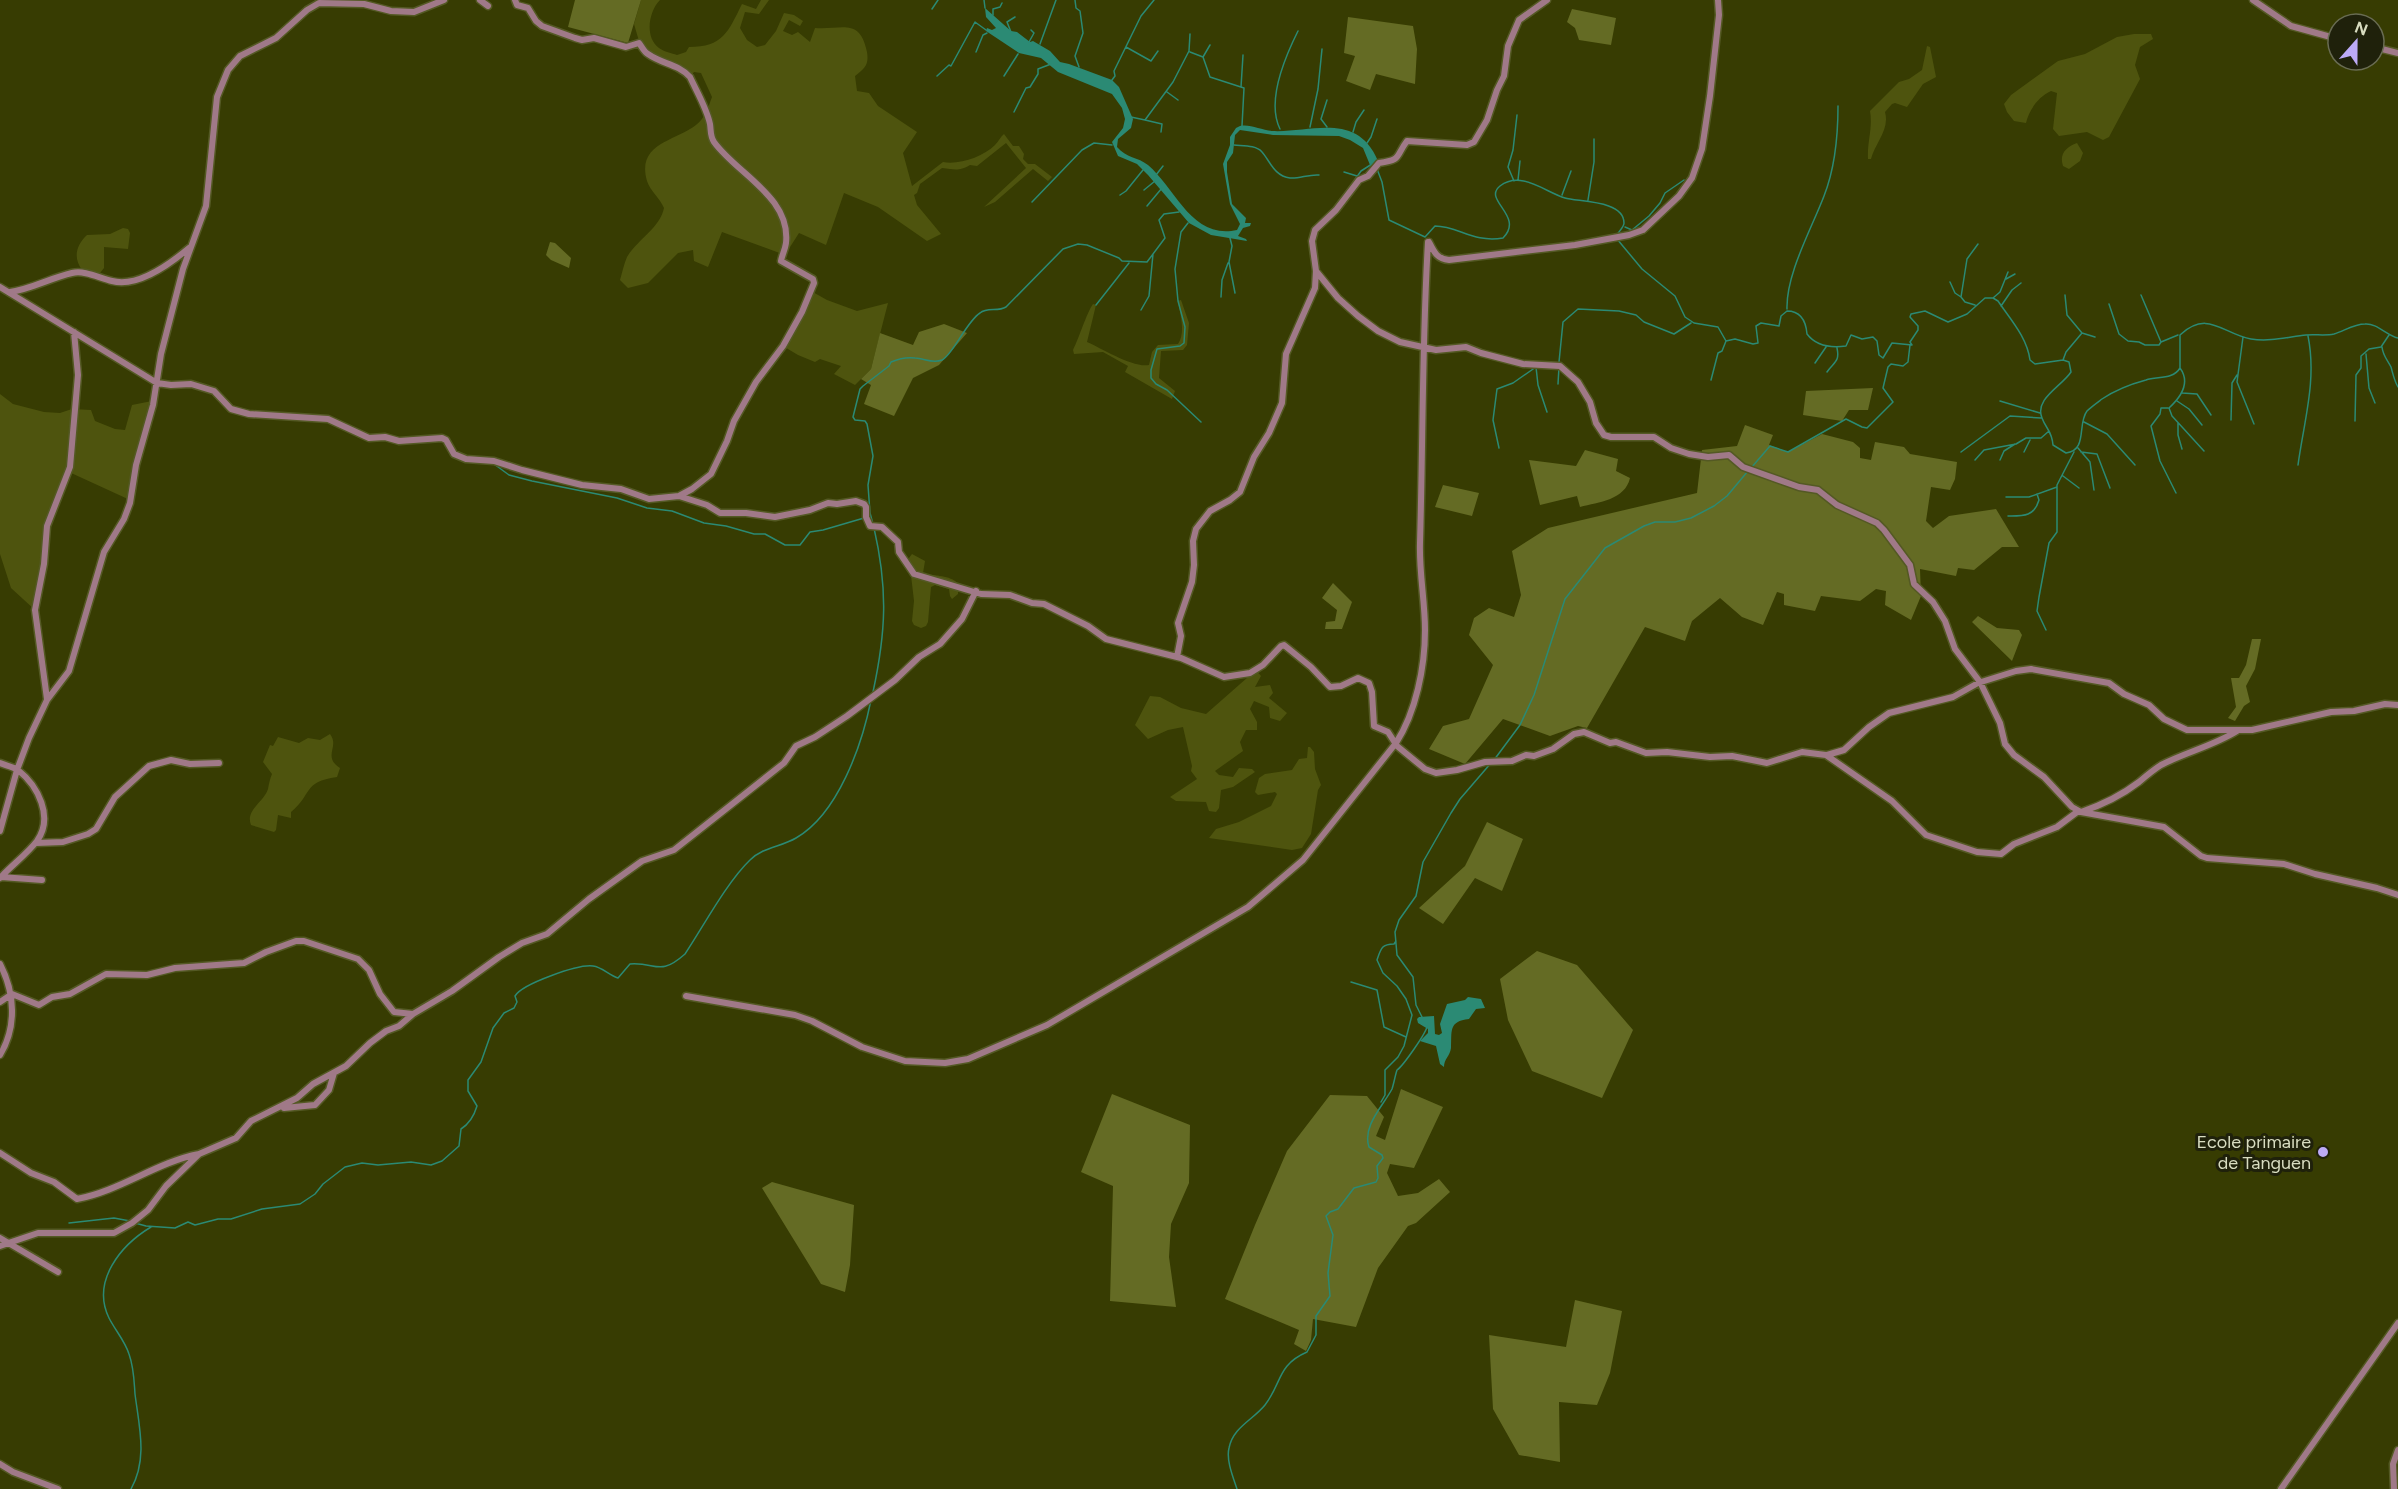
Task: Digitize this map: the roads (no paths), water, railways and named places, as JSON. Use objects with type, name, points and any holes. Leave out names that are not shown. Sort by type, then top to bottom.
[{"type":"street","points":[[0,831],[17,770],[47,699],[69,671],[104,552],[124,519],[130,503],[136,465],[146,434],[157,383],[160,354],[183,269],[206,206],[217,97],[224,77],[240,56],[276,38],[318,3],[371,5],[391,11],[414,12],[444,0]]},
{"type":"street","points":[[480,0],[488,6]]},
{"type":"street","points":[[0,287],[157,383],[191,384],[214,391],[220,395],[228,407],[235,411],[328,419],[369,438],[385,436],[399,441],[442,438],[454,454],[466,459],[494,461],[582,485],[621,489],[649,499],[679,496],[692,489],[711,474],[734,421],[756,382],[783,346],[802,312],[814,283],[813,279],[781,261],[786,234],[777,206],[772,198],[731,162],[713,141],[710,122],[686,72],[650,55],[639,44],[626,47],[594,38],[582,40],[551,30],[536,21],[528,8],[517,5],[515,0]]},
{"type":"street","points":[[1177,657],[1180,636],[1178,623],[1192,582],[1194,565],[1192,541],[1196,529],[1210,511],[1240,492],[1254,457],[1269,433],[1284,394],[1286,354],[1315,288],[1316,271],[1312,248],[1315,230],[1336,210],[1359,180],[1368,176],[1379,163],[1394,161],[1407,141],[1467,145],[1474,141],[1487,120],[1504,76],[1508,46],[1519,20],[1547,0]]},
{"type":"street","points":[[686,996],[795,1015],[812,1021],[862,1047],[905,1061],[945,1063],[968,1059],[1047,1025],[1191,942],[1248,907],[1303,860],[1406,727],[1417,687],[1424,646],[1419,571],[1423,349],[1428,242],[1435,254],[1442,260],[1449,260],[1575,245],[1629,236],[1643,230],[1678,196],[1692,178],[1702,149],[1710,96],[1719,0]]},
{"type":"street","points":[[2253,0],[2291,26],[2326,36]]},
{"type":"street","points":[[9,292],[75,273],[128,283],[171,262],[192,246]]},
{"type":"street","points":[[1316,271],[1338,298],[1378,331],[1400,342],[1423,349],[1436,350],[1466,347],[1481,354],[1523,364],[1560,366],[1578,382],[1590,402],[1599,431],[1604,435],[1654,437],[1671,448],[1689,454],[1708,457],[1729,455],[1743,466],[1799,486],[1818,490],[1837,505],[1877,523],[1910,565],[1914,584],[1933,602],[1945,621],[1955,649],[1980,682],[2000,723],[2005,744],[2044,777],[2072,807],[2081,812],[2164,827],[2201,856],[2207,858],[2284,864],[2398,895]]},
{"type":"street","points":[[47,699],[35,610],[44,564],[47,526],[70,467],[78,375],[74,332]]},
{"type":"street","points":[[679,496],[707,505],[720,513],[746,513],[775,517],[810,510],[828,503],[856,501],[864,504],[870,526],[882,527],[898,542],[899,552],[914,574],[981,594],[1010,595],[1032,603],[1044,604],[1112,641],[1177,657],[1224,677],[1245,675],[1263,665],[1281,645],[1284,645],[1311,667],[1330,687],[1341,687],[1358,678],[1369,683],[1372,692],[1374,726],[1388,732],[1395,743],[1425,769],[1436,773],[1485,762],[1512,761],[1526,755],[1534,756],[1554,749],[1567,736],[1584,732],[1610,743],[1616,742],[1654,754],[1667,752],[1710,757],[1732,756],[1767,763],[1802,752],[1826,755],[1844,750],[1869,727],[1889,713],[1953,697],[1980,682],[2031,669],[2047,670],[2109,683],[2124,694],[2149,705],[2164,719],[2187,730],[2237,731],[2277,725],[2331,711],[2354,711],[2385,704],[2398,705]]},
{"type":"street","points":[[0,1153],[31,1173],[54,1182],[77,1198],[110,1189],[182,1157],[199,1154],[236,1138],[251,1121],[280,1108],[303,1094],[313,1084],[346,1066],[386,1031],[399,1026],[413,1014],[452,991],[522,943],[547,934],[589,899],[642,861],[674,850],[784,764],[796,746],[815,737],[847,716],[895,680],[919,657],[940,644],[962,619],[975,591]]},
{"type":"street","points":[[1826,755],[1892,801],[1926,836],[1977,852],[2001,854],[2014,844],[2057,826],[2077,812],[2113,798],[2159,766],[2223,740],[2237,731]]},
{"type":"street","points":[[36,843],[63,842],[96,829],[115,797],[149,766],[171,760],[190,764],[219,763]]},
{"type":"street","points":[[0,763],[17,770],[36,789],[41,798],[44,822],[36,843],[0,877]]},
{"type":"street","points":[[0,877],[42,880]]},
{"type":"street","points":[[12,994],[39,1005],[52,997],[70,994],[106,974],[147,975],[175,968],[244,963],[266,951],[296,941],[303,941],[358,959],[369,970],[380,994],[394,1012],[413,1014]]},
{"type":"street","points":[[0,964],[12,994],[10,1037],[0,1055]]},
{"type":"street","points":[[0,1002],[12,994]]},
{"type":"street","points":[[280,1108],[315,1105],[329,1090],[334,1073]]},
{"type":"street","points":[[0,1246],[38,1233],[114,1233],[148,1210],[166,1186],[199,1154]]},
{"type":"street","points":[[0,1238],[58,1272]]},
{"type":"street","points":[[2281,1489],[2398,1323]]},
{"type":"street","points":[[2394,1489],[2393,1464],[2398,1450]]},
{"type":"street","points":[[0,1464],[13,1472],[58,1489]]},
{"type":"water","points":[[985,8],[1011,31],[1017,32],[1030,42],[1033,41],[1050,51],[1060,62],[1112,80],[1119,87],[1133,119],[1131,128],[1118,139],[1117,147],[1148,165],[1186,210],[1208,227],[1221,231],[1237,230],[1240,224],[1230,204],[1223,164],[1230,145],[1230,137],[1240,126],[1272,131],[1317,128],[1346,130],[1369,145],[1378,161],[1375,165],[1370,165],[1363,148],[1339,136],[1273,135],[1240,130],[1235,135],[1233,153],[1227,162],[1227,172],[1232,204],[1246,218],[1245,223],[1251,223],[1250,226],[1243,228],[1238,236],[1247,241],[1211,235],[1189,223],[1137,164],[1118,156],[1112,142],[1123,128],[1125,119],[1122,108],[1112,94],[1058,72],[1041,58],[1019,53],[986,31],[987,28],[992,30],[996,28],[986,17]]},
{"type":"water","points":[[1468,997],[1481,999],[1485,1008],[1476,1009],[1469,1019],[1454,1025],[1450,1051],[1444,1067],[1440,1064],[1436,1046],[1420,1041],[1428,1033],[1428,1029],[1418,1023],[1417,1019],[1434,1016],[1435,1034],[1439,1035],[1442,1033],[1440,1024],[1447,1004],[1465,1000]]},
{"type":"waterway","points":[[932,9],[938,0]]},
{"type":"waterway","points":[[984,0],[985,8]]},
{"type":"waterway","points":[[1040,44],[1056,0]]},
{"type":"waterway","points":[[1075,0],[1076,8],[1080,11],[1083,33],[1075,56],[1079,67]]},
{"type":"waterway","points":[[1112,80],[1115,76],[1114,71],[1141,16],[1154,0]]},
{"type":"waterway","points":[[993,15],[993,9],[1000,7],[1002,3]]},
{"type":"waterway","points":[[1011,32],[1007,22],[1015,17]]},
{"type":"waterway","points":[[937,76],[949,65],[951,66],[975,22],[986,30]]},
{"type":"waterway","points":[[1029,42],[1034,33],[1031,30]]},
{"type":"waterway","points":[[1280,129],[1276,118],[1276,93],[1283,66],[1298,31]]},
{"type":"waterway","points":[[976,52],[983,35],[987,33]]},
{"type":"waterway","points":[[1131,117],[1145,120],[1173,82],[1189,51],[1190,34]]},
{"type":"waterway","points":[[1203,57],[1210,45]]},
{"type":"waterway","points":[[1126,47],[1151,61],[1158,51]]},
{"type":"waterway","points":[[1310,127],[1318,89],[1322,49]]},
{"type":"waterway","points":[[1190,52],[1203,57],[1210,77],[1244,88],[1242,126]]},
{"type":"waterway","points":[[1004,76],[1018,54]]},
{"type":"waterway","points":[[1241,87],[1243,55]]},
{"type":"waterway","points":[[1014,112],[1026,88],[1030,87],[1038,74],[1038,69],[1051,64]]},
{"type":"waterway","points":[[1167,92],[1178,100]]},
{"type":"waterway","points":[[1327,100],[1321,119],[1327,127]]},
{"type":"waterway","points":[[1787,309],[1795,267],[1831,174],[1838,106]]},
{"type":"waterway","points":[[1353,132],[1364,110]]},
{"type":"waterway","points":[[1514,181],[1508,167],[1513,150],[1517,115]]},
{"type":"waterway","points":[[1367,143],[1377,119]]},
{"type":"waterway","points":[[1145,120],[1162,124],[1161,132]]},
{"type":"waterway","points":[[1588,200],[1594,162],[1594,139]]},
{"type":"waterway","points":[[1032,202],[1082,150],[1094,143],[1112,145]]},
{"type":"waterway","points":[[1234,145],[1256,148],[1273,168],[1285,177],[1319,175]]},
{"type":"waterway","points":[[1518,180],[1520,161]]},
{"type":"waterway","points":[[1354,181],[1361,171],[1372,164]]},
{"type":"waterway","points":[[1156,175],[1163,166]]},
{"type":"waterway","points":[[1377,169],[1382,182],[1389,220],[1425,237],[1435,226],[1483,238],[1503,238],[1509,223],[1496,197],[1496,191],[1500,186],[1516,180],[1525,181],[1565,198],[1599,203],[1617,210],[1622,215],[1624,223],[1617,235]]},
{"type":"waterway","points":[[1120,195],[1143,170]]},
{"type":"waterway","points":[[1562,195],[1571,171]]},
{"type":"waterway","points":[[1344,172],[1357,176]]},
{"type":"waterway","points":[[1625,227],[1632,230],[1649,216],[1665,193],[1684,180]]},
{"type":"waterway","points":[[1144,190],[1155,181]]},
{"type":"waterway","points":[[1147,206],[1162,188]]},
{"type":"waterway","points":[[870,513],[868,485],[873,456],[867,424],[853,417],[860,389],[863,386],[891,362],[897,360],[906,358],[942,360],[951,352],[975,317],[983,311],[1006,307],[1063,249],[1078,244],[1087,245],[1122,261],[1147,262],[1165,238],[1159,220],[1164,214],[1179,212]]},
{"type":"waterway","points":[[1188,223],[1181,232],[1175,269],[1178,301],[1185,327],[1184,343],[1180,346],[1157,349],[1151,378],[1201,422]]},
{"type":"waterway","points":[[1230,238],[1232,246],[1229,262],[1235,293]]},
{"type":"waterway","points":[[1617,239],[1642,269],[1675,296],[1685,317],[1694,323],[1718,327],[1726,341],[1735,339],[1753,344],[1758,343],[1756,326],[1761,323],[1779,326],[1781,316],[1787,311],[1792,311],[1802,318],[1807,334],[1819,344],[1835,347],[1846,346],[1851,335],[1862,339],[1873,337],[1877,341],[1879,355],[1883,358],[1892,343],[1912,345],[1910,342],[1918,326],[1910,317],[1911,314],[1925,311],[1948,322],[1967,314],[1985,298],[1993,298],[1998,301],[2017,329],[2030,360],[2035,364],[2063,360],[2069,362],[2071,372],[2045,399],[2041,411],[2053,445],[2066,453],[2077,447],[2080,442],[2084,416],[2102,399],[2134,384],[2177,372],[2180,368],[2180,335],[2199,324],[2215,325],[2241,336],[2265,340],[2306,335],[2331,335],[2357,325],[2369,324],[2398,338]]},
{"type":"waterway","points":[[1975,305],[1965,302],[1961,297],[1967,259],[1978,244]]},
{"type":"waterway","points":[[1141,310],[1149,296],[1153,254]]},
{"type":"waterway","points":[[1096,305],[1129,263]]},
{"type":"waterway","points":[[1221,297],[1222,280],[1228,263]]},
{"type":"waterway","points":[[1993,298],[2000,292],[2008,272]]},
{"type":"waterway","points":[[2006,279],[2015,274]]},
{"type":"waterway","points":[[1950,282],[1955,293],[1961,297]]},
{"type":"waterway","points":[[2001,306],[2012,290],[2021,283]]},
{"type":"waterway","points":[[2063,360],[2066,352],[2082,333],[2067,315],[2065,295]]},
{"type":"waterway","points":[[2141,295],[2161,342],[2178,335]]},
{"type":"waterway","points":[[2109,304],[2119,334],[2128,341],[2145,345],[2159,345],[2161,342]]},
{"type":"waterway","points":[[1559,362],[1563,322],[1578,309],[1619,311],[1636,315],[1644,322],[1674,334],[1691,323]]},
{"type":"waterway","points":[[2082,333],[2095,337]]},
{"type":"waterway","points":[[2355,421],[2356,375],[2361,368],[2361,356],[2369,349],[2381,347],[2389,335]]},
{"type":"waterway","points":[[2298,465],[2310,385],[2308,336]]},
{"type":"waterway","points":[[2243,337],[2237,382],[2254,424]]},
{"type":"waterway","points":[[1711,380],[1718,353],[1722,351],[1726,341]]},
{"type":"waterway","points":[[1751,468],[1770,446],[1788,452],[1846,419],[1867,428],[1893,402],[1883,388],[1888,367],[1891,364],[1903,366],[1908,362],[1910,345]]},
{"type":"waterway","points":[[1815,363],[1826,347]]},
{"type":"waterway","points":[[2382,347],[2398,387]]},
{"type":"waterway","points":[[1827,372],[1836,362],[1837,348]]},
{"type":"waterway","points":[[2366,354],[2369,388],[2375,403]]},
{"type":"waterway","points":[[1536,367],[1538,385],[1547,412]]},
{"type":"waterway","points":[[1499,448],[1493,420],[1497,389],[1513,383],[1536,367]]},
{"type":"waterway","points":[[1558,384],[1559,367]]},
{"type":"waterway","points":[[2180,368],[2185,384],[2169,408],[2172,416],[2204,451]]},
{"type":"waterway","points":[[2231,420],[2232,383],[2237,375]]},
{"type":"waterway","points":[[2182,393],[2197,394],[2211,415]]},
{"type":"waterway","points":[[2000,401],[2040,413]]},
{"type":"waterway","points":[[2177,401],[2189,409],[2202,425]]},
{"type":"waterway","points":[[2168,408],[2161,408],[2160,414],[2151,426],[2160,461],[2176,493]]},
{"type":"waterway","points":[[1961,452],[2010,416],[2041,418]]},
{"type":"waterway","points":[[2084,422],[2107,434],[2135,465]]},
{"type":"waterway","points":[[2178,423],[2178,435],[2182,449]]},
{"type":"waterway","points":[[1975,460],[1984,450],[2016,444],[2026,438],[2041,438],[2049,431]]},
{"type":"waterway","points":[[2024,452],[2030,440]]},
{"type":"waterway","points":[[2000,460],[2004,451],[2015,444]]},
{"type":"waterway","points":[[2078,448],[2090,462],[2094,490]]},
{"type":"waterway","points":[[2046,630],[2037,611],[2039,597],[2049,543],[2057,532],[2057,485],[2074,452]]},
{"type":"waterway","points":[[2081,452],[2097,454],[2110,488]]},
{"type":"waterway","points":[[494,464],[509,475],[617,498],[647,508],[672,511],[704,523],[754,534],[765,534],[785,545],[800,545],[810,532],[864,518]]},
{"type":"waterway","points":[[1494,760],[1520,725],[1534,695],[1565,599],[1605,548],[1644,526],[1655,522],[1675,522],[1691,518],[1714,506],[1727,496],[1748,471]]},
{"type":"waterway","points":[[2063,476],[2079,488]]},
{"type":"waterway","points":[[2006,497],[2029,497],[2057,487]]},
{"type":"waterway","points":[[2008,516],[2031,513],[2039,500],[2037,494]]},
{"type":"waterway","points":[[870,513],[873,524]]},
{"type":"waterway","points":[[873,692],[881,650],[884,610],[882,571],[874,528]]},
{"type":"waterway","points":[[135,1223],[175,1228],[188,1222],[195,1225],[218,1219],[231,1219],[262,1209],[300,1204],[315,1194],[323,1184],[345,1167],[362,1163],[378,1165],[411,1162],[431,1165],[442,1161],[459,1146],[461,1129],[474,1113],[477,1106],[468,1091],[468,1080],[481,1062],[493,1028],[504,1013],[514,1008],[517,1002],[515,996],[528,986],[575,968],[593,966],[618,978],[630,964],[663,967],[685,954],[741,869],[761,852],[796,838],[824,813],[846,777],[861,737],[871,700]]},
{"type":"waterway","points":[[1422,1017],[1416,1005],[1413,977],[1397,955],[1395,932],[1399,920],[1416,896],[1423,862],[1460,799],[1491,763]]},
{"type":"waterway","points":[[1381,1102],[1385,1095],[1385,1070],[1398,1057],[1404,1046],[1412,1015],[1406,999],[1397,986],[1383,973],[1377,960],[1382,948],[1396,941]]},
{"type":"waterway","points":[[1351,982],[1377,990],[1384,1027],[1406,1037]]},
{"type":"waterway","points":[[1237,1489],[1228,1458],[1231,1441],[1239,1429],[1265,1405],[1285,1369],[1297,1357],[1307,1352],[1316,1335],[1316,1316],[1330,1296],[1328,1273],[1333,1235],[1326,1216],[1338,1209],[1354,1188],[1376,1182],[1377,1166],[1383,1158],[1369,1147],[1368,1131],[1374,1116],[1392,1089],[1397,1070],[1414,1049],[1427,1026]]},
{"type":"waterway","points":[[69,1223],[114,1218],[130,1221]]},
{"type":"waterway","points":[[131,1489],[141,1454],[133,1369],[127,1349],[109,1318],[104,1304],[104,1291],[106,1278],[120,1254],[151,1227]]},
{"type":"place","name":"Ecole primaire de Tanguen","points":[[2323,1152]]}]
